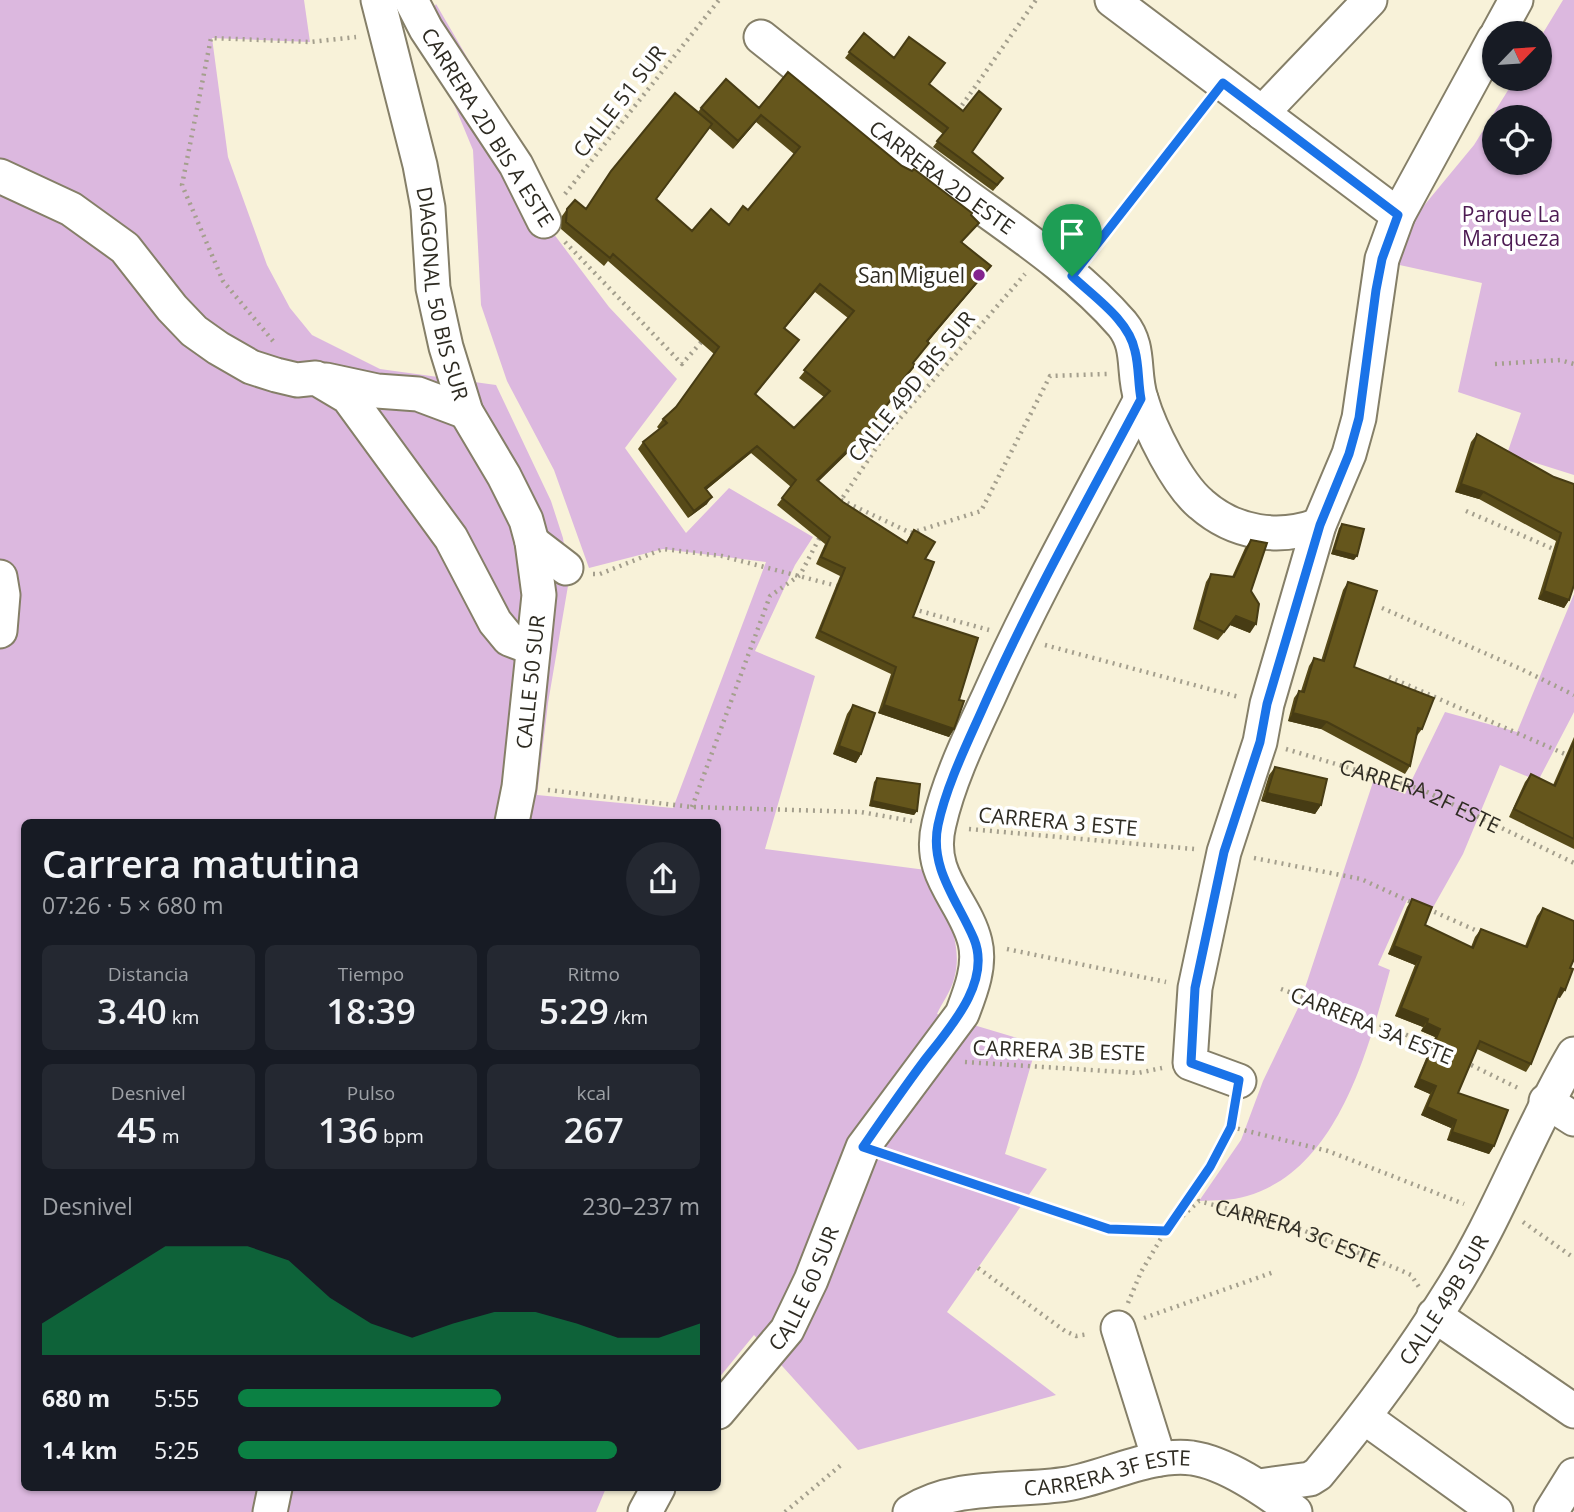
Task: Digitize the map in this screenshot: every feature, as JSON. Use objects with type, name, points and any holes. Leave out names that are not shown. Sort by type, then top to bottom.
[{"type":"street","name":"DIAGONAL 50 BIS SUR","points":[[378,0],[420,165],[428,208],[438,314],[466,412],[504,476],[526,520],[532,542]]},
{"type":"street","points":[[1112,0],[1398,215]]},
{"type":"street","points":[[1262,113],[1370,0]]},
{"type":"street","points":[[1505,21],[1516,0]]},
{"type":"street","name":"CARRERA 2D BIS A ESTE","points":[[413,4],[516,165],[544,221]]},
{"type":"street","name":"CARRERA 2D ESTE","points":[[761,37],[881,133],[1072,276],[1130,335],[1136,352],[1138,386],[1177,474],[1201,504],[1250,530],[1274,535],[1296,534],[1320,525]]},
{"type":"street","points":[[1239,1080],[1191,1063],[1195,988],[1224,852],[1260,742],[1267,704],[1320,525],[1349,454],[1359,418],[1382,259],[1398,215],[1482,61]]},
{"type":"street","points":[[0,176],[71,209],[125,248],[172,308],[194,331],[251,367],[297,380],[316,378],[377,391],[418,394],[466,412]]},
{"type":"street","points":[[316,378],[348,397],[451,537],[495,622],[509,639],[533,648]]},
{"type":"street","points":[[975,942],[943,877],[937,857],[938,826],[967,743],[1138,386]]},
{"type":"street","points":[[532,542],[566,568]]},
{"type":"street","name":"CALLE 50 SUR","points":[[513,819],[519,787],[539,595],[532,542]]},
{"type":"street","points":[[0,577],[3,595],[0,631]]},
{"type":"street","name":"CALLE 60 SUR","points":[[721,1408],[787,1330],[811,1280],[863,1147],[925,1059],[961,1014],[972,989],[977,962],[975,942]]},
{"type":"street","name":"CALLE 49B SUR","points":[[1259,1486],[1310,1479],[1318,1474],[1364,1418],[1450,1294],[1498,1205],[1546,1101],[1574,1054]]},
{"type":"street","points":[[1546,1101],[1574,1118]]},
{"type":"street","points":[[1434,1315],[1574,1411]]},
{"type":"street","points":[[1118,1328],[1160,1459]]},
{"type":"street","points":[[1364,1418],[1496,1512]]},
{"type":"street","name":"CARRERA 3F ESTE","points":[[910,1512],[943,1497],[975,1491],[1069,1484],[1160,1459],[1191,1458],[1212,1463],[1259,1486],[1295,1512]]},
{"type":"street","points":[[1551,1512],[1574,1475]]},
{"type":"street","points":[[270,1512],[274,1491]]},
{"type":"street","points":[[645,1512],[656,1491]]},
{"type":"path","name":"CALLE 51 SUR","points":[[544,221],[719,0]]},
{"type":"path","points":[[952,119],[1036,0]]},
{"type":"path","points":[[316,378],[281,350],[223,281],[182,185],[211,37],[310,42],[385,33]]},
{"type":"path","points":[[1072,276],[1223,83]]},
{"type":"path","name":"CARRERA 2D BIS A ESTE","points":[[544,221],[682,364],[709,333]]},
{"type":"path","name":"CALLE 49D BIS SUR","points":[[835,511],[883,438],[1043,253]]},
{"type":"path","points":[[1495,364],[1560,360],[1574,363]]},
{"type":"path","points":[[841,500],[911,533],[981,511],[1050,376],[1138,386]]},
{"type":"path","points":[[1466,511],[1561,553]]},
{"type":"path","points":[[692,807],[770,596],[800,575],[822,533]]},
{"type":"path","points":[[566,568],[582,574],[600,575],[663,549],[722,556],[800,575]]},
{"type":"path","points":[[1382,608],[1574,695]]},
{"type":"path","points":[[1389,677],[1574,758]]},
{"type":"path","name":"CARRERA 2F ESTE","points":[[1260,742],[1423,790],[1574,863]]},
{"type":"path","name":"CARRERA 3 ESTE","points":[[519,787],[692,807],[861,812],[938,826],[1224,852],[1361,879],[1491,937]]},
{"type":"path","points":[[975,942],[1195,988]]},
{"type":"path","name":"CARRERA 3A ESTE","points":[[1281,989],[1393,1029],[1448,1054]]},
{"type":"path","name":"CARRERA 3B ESTE","points":[[925,1059],[1138,1073],[1191,1063]]},
{"type":"path","name":"CARRERA 3A ESTE","points":[[1460,1060],[1546,1101]]},
{"type":"path","points":[[1118,1328],[1141,1272],[1210,1167],[1231,1127],[1239,1080]]},
{"type":"path","points":[[1231,1127],[1328,1151],[1467,1205],[1498,1205],[1574,1258]]},
{"type":"path","points":[[863,1147],[1109,1229],[1166,1231]]},
{"type":"path","name":"CARRERA 3C ESTE","points":[[1166,1231],[1199,1201],[1295,1227],[1411,1275],[1434,1315]]},
{"type":"path","points":[[785,1512],[841,1465]]},
{"type":"green space","points":[[0,0],[304,0],[310,42],[212,38],[228,157],[267,265],[290,308],[312,335],[380,369],[496,385],[551,501],[563,538],[569,580],[548,703],[537,795],[673,808],[766,562],[663,549],[589,568],[554,470],[507,381],[481,305],[473,150],[422,27],[436,4],[533,170],[544,221],[609,307],[677,379],[625,448],[686,533],[729,488],[813,537],[795,565],[755,651],[815,676],[765,849],[926,870],[950,923],[957,951],[953,983],[937,1014],[1037,1044],[1005,1154],[1047,1169],[947,1312],[1056,1395],[858,1450],[754,1335],[721,1375],[721,819],[21,819],[21,1491],[605,1491],[596,1512],[0,1512]]},
{"type":"green space","name":"Parque La Marqueza","points":[[1563,0],[1574,0],[1574,475],[1507,454],[1521,413],[1458,392],[1482,283],[1395,264],[1417,214],[1482,132],[1482,175],[1552,175],[1552,105],[1499,105],[1508,91],[1552,91],[1550,21]]},
{"type":"green space","points":[[1574,594],[1574,712],[1538,781],[1500,765],[1463,854],[1431,911],[1407,900],[1378,965],[1390,970],[1359,1070],[1326,1134],[1305,1161],[1278,1182],[1241,1198],[1199,1201],[1241,1140],[1263,1081],[1299,1006],[1373,782],[1405,794],[1445,712],[1517,732]]},
{"type":"building","points":[[864,33],[894,58],[909,37],[945,63],[929,84],[963,111],[979,91],[1001,109],[972,152],[1003,178],[997,185],[937,141],[948,128],[849,52]]},
{"type":"building","points":[[788,72],[902,166],[912,171],[914,169],[972,213],[979,223],[961,242],[991,266],[927,341],[929,343],[901,382],[903,384],[866,432],[817,480],[843,502],[907,543],[914,530],[935,542],[925,559],[934,562],[913,617],[978,638],[959,700],[964,701],[954,729],[884,705],[896,667],[820,631],[845,568],[821,557],[830,537],[782,498],[796,480],[757,446],[705,488],[712,497],[694,511],[643,442],[667,423],[663,419],[676,407],[719,347],[613,254],[610,258],[566,222],[567,209],[575,200],[586,209],[611,171],[675,93],[712,124],[656,199],[692,231],[711,209],[729,225],[743,206],[748,210],[800,147],[761,115],[738,141],[701,108],[726,79],[759,108]],"holes":[[[820,284],[854,311],[804,370],[830,391],[794,428],[755,394],[799,340],[784,328]]]},
{"type":"building","points":[[1477,434],[1554,477],[1574,484],[1574,585],[1569,600],[1544,591],[1561,533],[1484,492],[1461,484]]},
{"type":"building","points":[[1342,524],[1364,529],[1357,556],[1334,550]]},
{"type":"building","points":[[1251,540],[1267,543],[1251,591],[1259,604],[1256,624],[1236,616],[1224,632],[1198,620],[1211,574],[1234,577]]},
{"type":"building","points":[[1348,582],[1377,591],[1354,667],[1434,698],[1422,729],[1418,728],[1410,766],[1327,722],[1293,713],[1299,691],[1304,692],[1314,658],[1324,661]]},
{"type":"building","points":[[853,705],[875,713],[861,754],[839,746]]},
{"type":"building","points":[[1574,742],[1574,839],[1514,809],[1531,774],[1555,786]]},
{"type":"building","points":[[1275,767],[1327,779],[1321,805],[1267,793]]},
{"type":"building","points":[[877,778],[920,784],[917,811],[872,801]]},
{"type":"building","points":[[1412,899],[1432,907],[1425,925],[1473,948],[1481,929],[1527,947],[1543,908],[1574,921],[1574,959],[1570,968],[1573,969],[1565,990],[1561,988],[1531,1064],[1480,1041],[1458,1093],[1508,1110],[1494,1146],[1452,1132],[1456,1120],[1427,1107],[1436,1086],[1419,1079],[1440,1029],[1427,1023],[1428,1019],[1401,1008],[1421,957],[1394,946]]},
{"type":"place","name":"San Miguel","points":[[979,275]]},
{"type":"route","points":[[1223,83],[1398,215],[1382,259],[1376,290],[1370,324],[1366,384],[1359,418],[1349,454],[1320,525],[1267,704],[1260,742],[1224,852],[1195,988],[1191,1063],[1239,1080],[1231,1127],[1210,1167],[1166,1231],[1109,1229],[863,1147],[925,1059],[949,1032],[972,989],[977,962],[975,942],[943,877],[937,857],[938,826],[967,743],[1015,638],[1141,399],[1136,374],[1136,352],[1130,335],[1072,276],[1223,83]]}]
